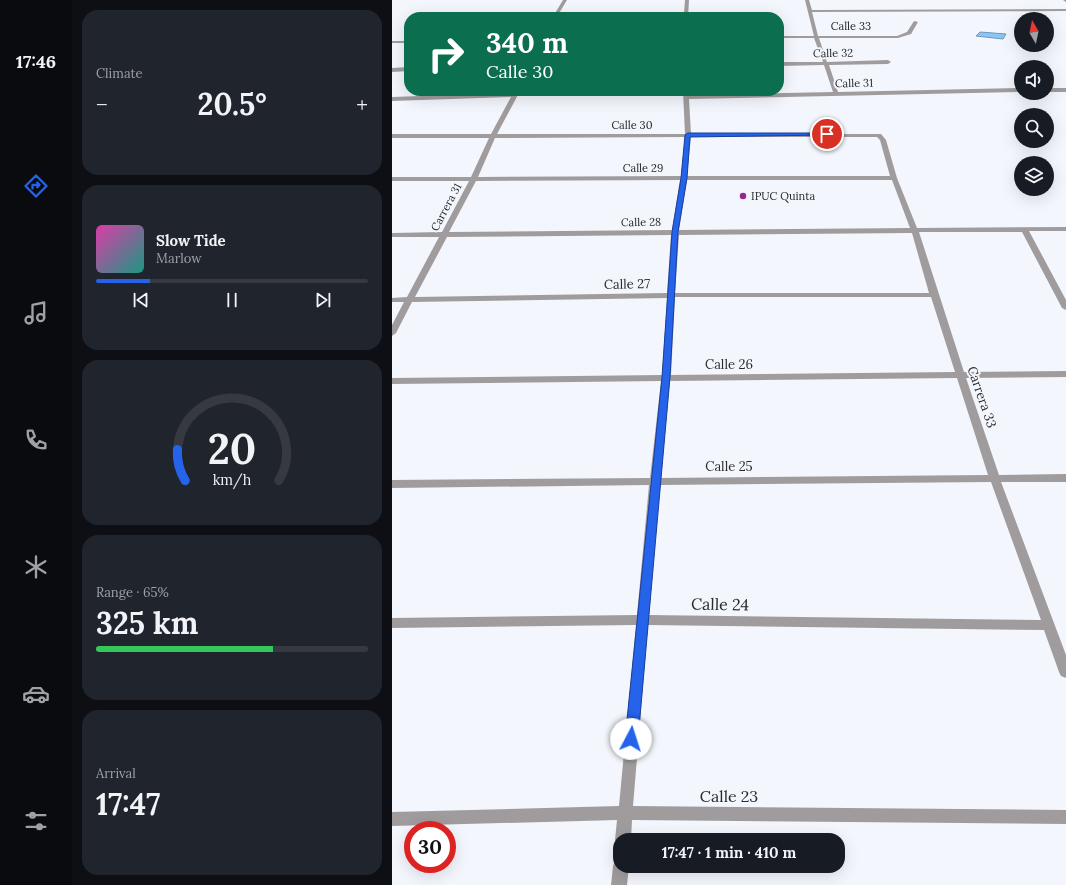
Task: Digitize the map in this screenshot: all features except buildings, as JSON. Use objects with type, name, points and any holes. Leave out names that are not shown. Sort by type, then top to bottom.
[{"type":"street","points":[[559,12],[565,0]]},
{"type":"street","points":[[686,12],[687,0]]},
{"type":"street","points":[[807,0],[816,36],[836,93]]},
{"type":"street","points":[[810,11],[1066,10]]},
{"type":"street","name":"Calle 33","points":[[784,36],[898,37],[909,33],[916,22]]},
{"type":"street","points":[[392,42],[404,42]]},
{"type":"street","name":"Calle 32","points":[[784,64],[888,62]]},
{"type":"street","points":[[392,70],[404,69]]},
{"type":"street","name":"Calle 31","points":[[784,93],[1014,90]]},
{"type":"street","points":[[1054,90],[1066,90]]},
{"type":"street","points":[[392,99],[454,96]]},
{"type":"street","name":"Carrera 31","points":[[392,333],[474,178],[493,135],[514,96]]},
{"type":"street","points":[[624,833],[642,620],[666,377],[675,232],[684,178],[688,135],[686,96]]},
{"type":"street","name":"Calle 30","points":[[392,136],[873,134]]},
{"type":"street","name":"Carrera 33","points":[[873,134],[882,138],[894,178],[915,231],[934,296],[995,478],[1066,672]]},
{"type":"street","name":"Calle 29","points":[[392,179],[894,178]]},
{"type":"street","points":[[1024,229],[1066,308]]},
{"type":"street","name":"Calle 28","points":[[392,235],[1066,229]]},
{"type":"street","name":"Calle 27","points":[[392,300],[672,295],[934,296]]},
{"type":"street","name":"Calle 26","points":[[392,381],[1066,374]]},
{"type":"street","name":"Calle 25","points":[[392,484],[1066,478]]},
{"type":"street","name":"Calle 24","points":[[392,623],[642,620],[1048,626]]},
{"type":"street","name":"Calle 23","points":[[392,818],[625,813],[1066,816]]},
{"type":"street","points":[[619,885],[620,873]]},
{"type":"water","points":[[980,32],[1006,34],[1003,39],[976,36]]},
{"type":"place","name":"IPUC Quinta","points":[[743,196]]},
{"type":"route","points":[[631,739],[666,377],[675,232],[684,178],[688,135],[827,134]]}]
